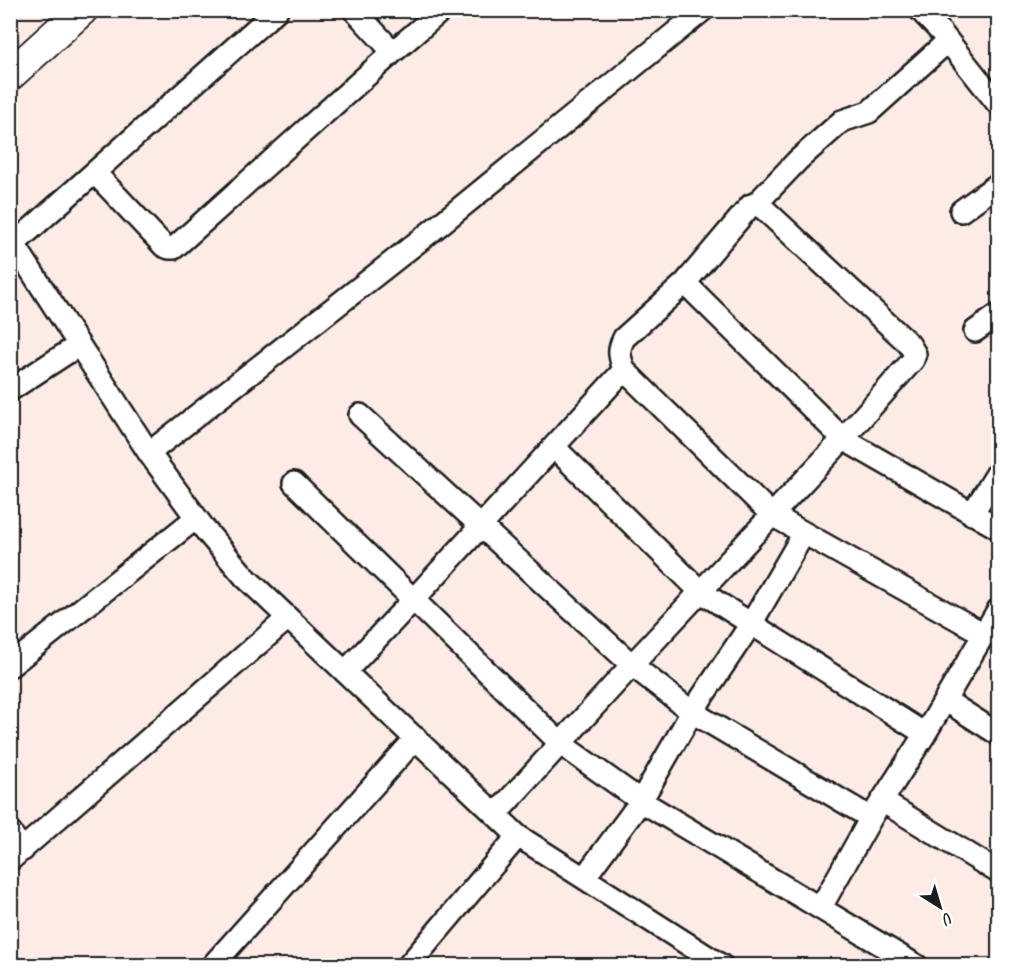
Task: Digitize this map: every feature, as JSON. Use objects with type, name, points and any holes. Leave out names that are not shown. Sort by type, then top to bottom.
[{"type":"main road","points":[[10,75],[82,10]]},
{"type":"street","points":[[277,10],[95,173],[12,241],[148,453],[196,518],[245,577],[518,836],[584,879],[699,960],[722,966]]},
{"type":"street","points":[[354,10],[393,52]]},
{"type":"street","points":[[95,173],[164,246],[174,248],[442,10]]},
{"type":"street","points":[[148,453],[438,226],[703,10]]},
{"type":"street","points":[[920,10],[999,104]]},
{"type":"street","points":[[948,41],[869,112],[842,121],[798,160],[756,204],[751,205],[686,283],[624,338],[619,354],[624,370],[772,515],[984,634]]},
{"type":"street","points":[[961,211],[999,184]]},
{"type":"street","points":[[496,814],[632,664],[843,439],[913,360],[915,354],[909,344],[756,204]]},
{"type":"street","points":[[686,283],[843,439],[999,528]]},
{"type":"street","points":[[975,331],[999,315]]},
{"type":"street","points":[[10,390],[79,345]]},
{"type":"street","points":[[345,672],[624,370]]},
{"type":"street","points":[[360,414],[632,664],[692,712],[876,810],[999,872]]},
{"type":"street","points":[[554,447],[701,592],[925,734]]},
{"type":"street","points":[[972,513],[999,472]]},
{"type":"street","points":[[294,483],[561,744],[641,801],[917,966]]},
{"type":"street","points":[[10,666],[196,518]]},
{"type":"street","points":[[584,879],[641,801],[692,712],[751,624],[804,533]]},
{"type":"street","points":[[821,907],[876,810],[925,734],[999,610]]},
{"type":"street","points":[[10,832],[16,855],[288,618]]},
{"type":"street","points":[[945,700],[999,734]]},
{"type":"street","points":[[212,966],[416,738]]},
{"type":"street","points":[[408,966],[518,836]]}]
